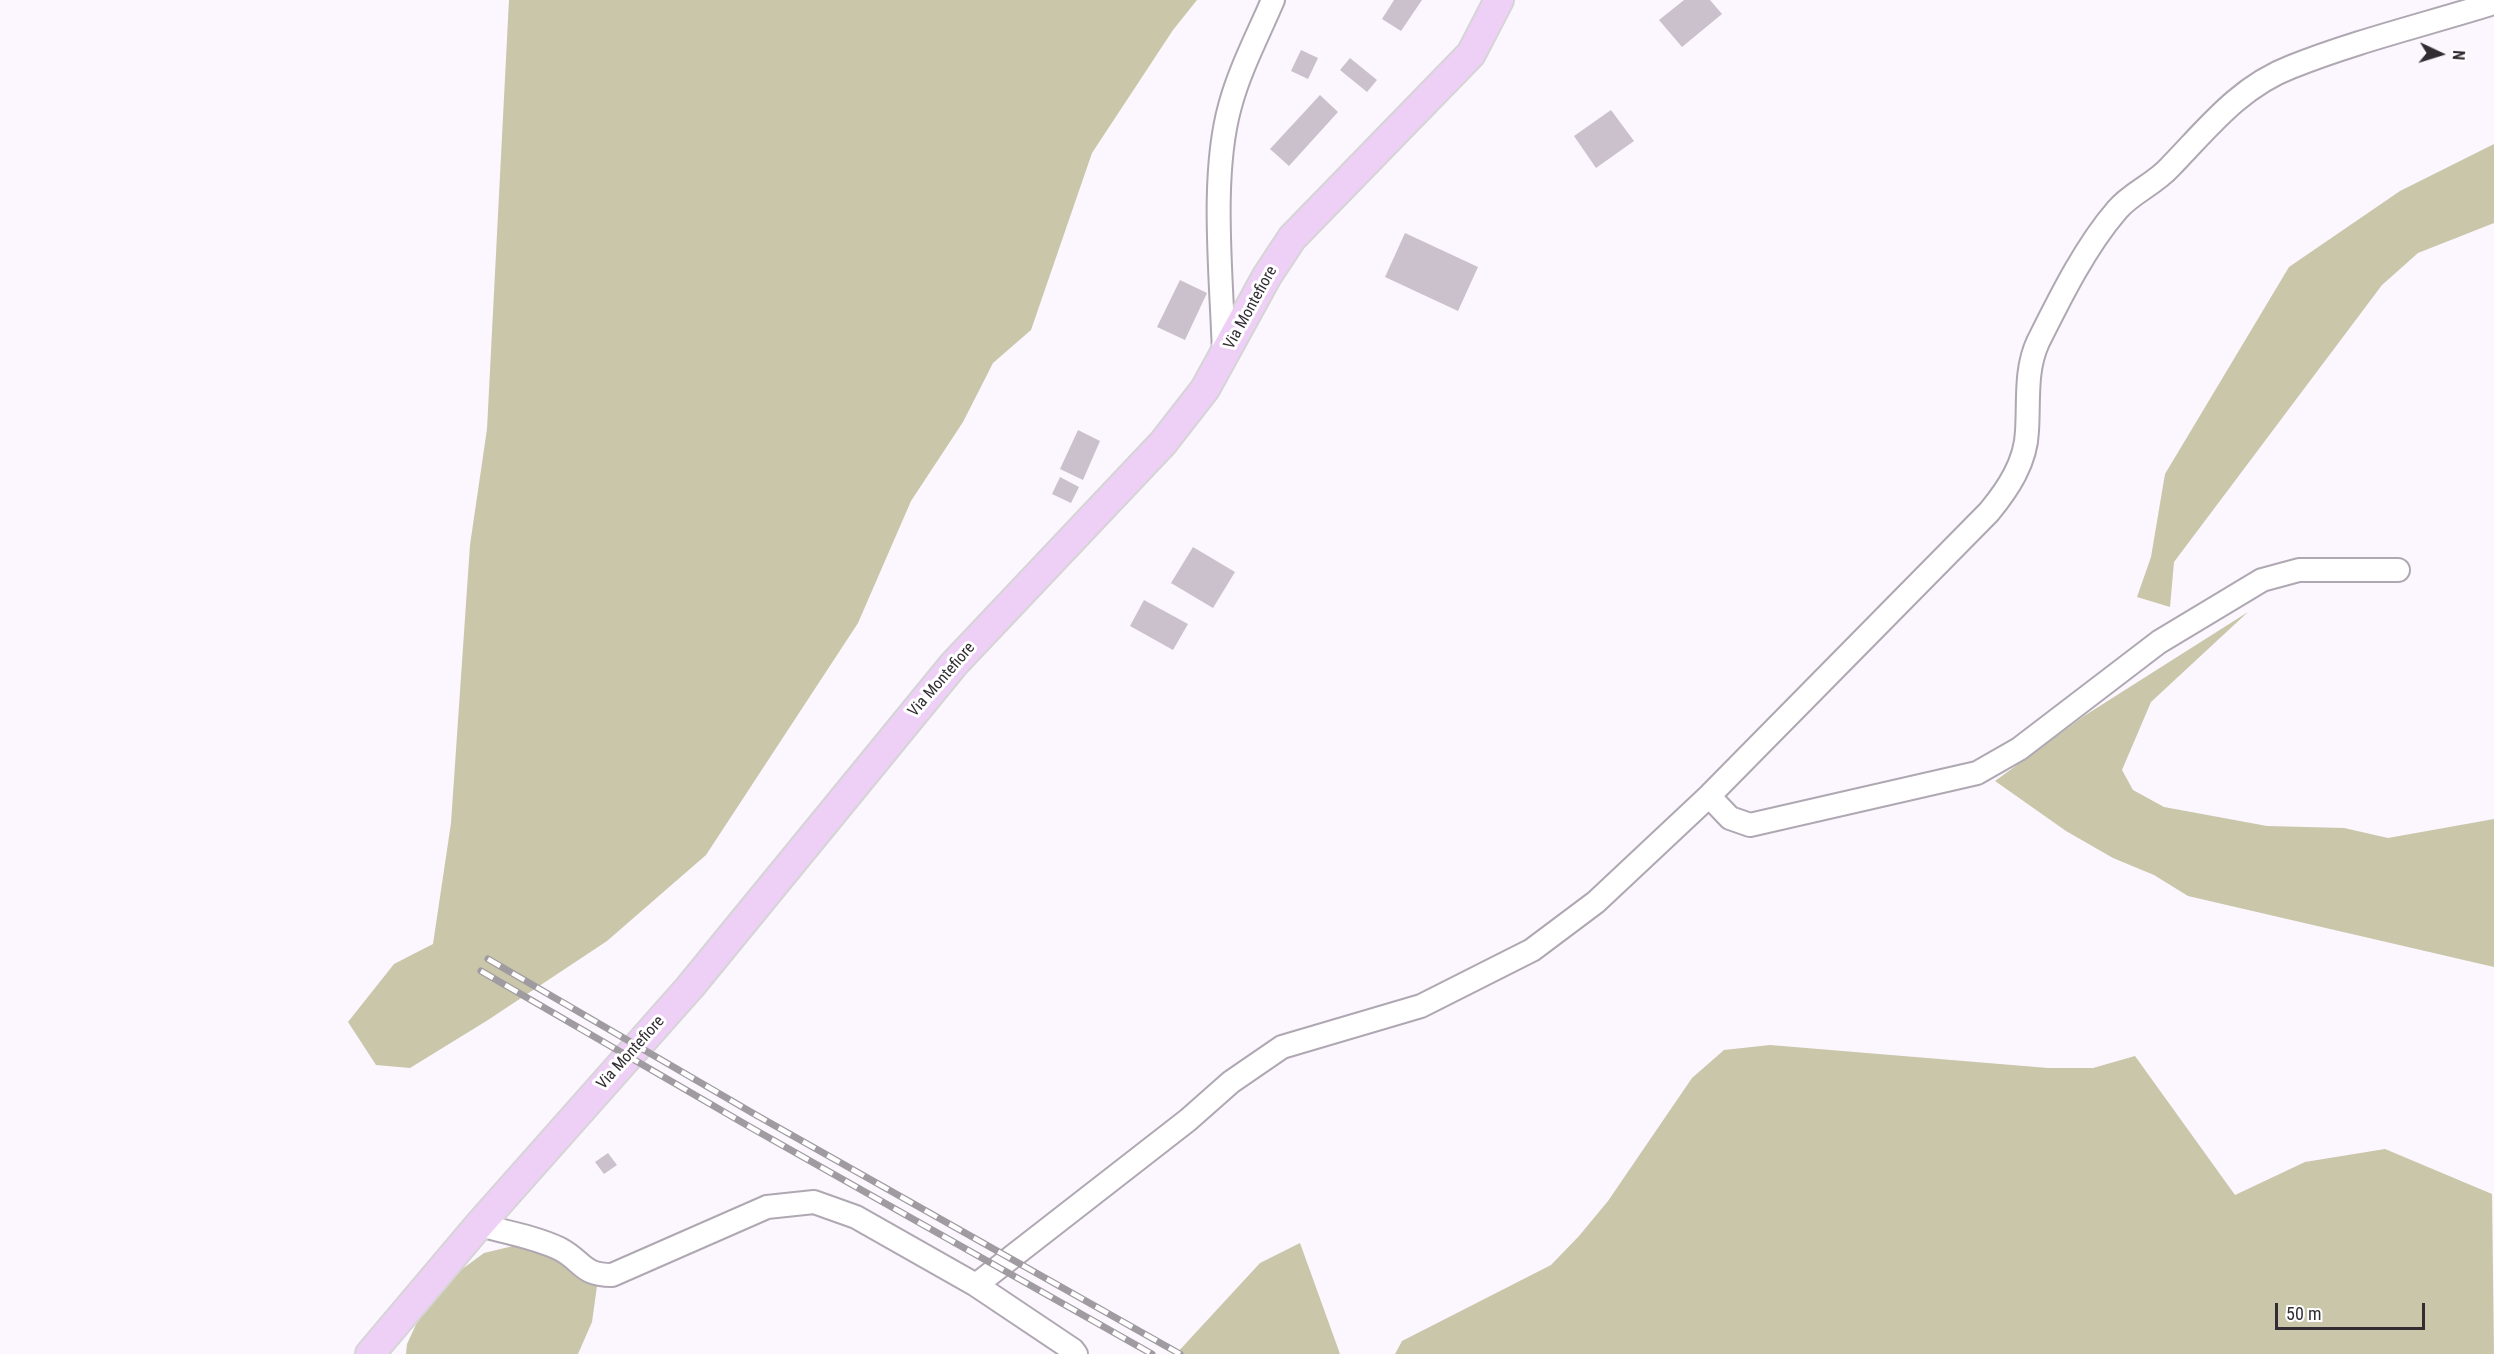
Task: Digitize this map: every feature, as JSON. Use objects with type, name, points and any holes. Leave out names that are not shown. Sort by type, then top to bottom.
[{"type":"main road","name":"Via Montefiore","points":[[370,1354],[479,1225],[690,987],[954,664],[1163,443],[1205,389],[1257,294],[1292,237],[1471,54],[1500,0]]},
{"type":"street","points":[[1224,358],[1219,174],[1223,142],[1238,82],[1273,0]]},
{"type":"street","points":[[976,1285],[1188,1120],[1231,1082],[1282,1047],[1421,1006],[1532,950],[1596,902],[1709,796],[1989,512],[2008,488],[2020,461],[2027,434],[2028,378],[2037,344],[2085,256],[2118,208],[2168,170],[2219,114],[2255,85],[2290,67],[2494,3]]},
{"type":"street","points":[[1709,796],[1730,818],[1750,825],[1977,773],[2019,749],[2159,642],[2262,580],[2299,570],[2398,570]]},
{"type":"street","points":[[479,1225],[562,1250],[583,1269],[596,1275],[612,1275],[767,1207],[814,1202],[856,1217],[976,1285],[1074,1350],[1076,1354]]},
{"type":"shaded area","points":[[509,0],[1197,0],[1173,30],[1092,153],[1031,330],[993,363],[963,422],[911,501],[858,623],[706,855],[607,941],[488,1020],[410,1068],[376,1065],[348,1022],[394,964],[433,944],[451,823],[470,545],[487,429]]},
{"type":"shaded area","points":[[2494,144],[2494,223],[2418,253],[2382,285],[2174,562],[2170,607],[2137,597],[2151,557],[2165,474],[2289,267],[2400,191]]},
{"type":"shaded area","points":[[2248,612],[2151,702],[2122,770],[2133,790],[2164,807],[2267,826],[2344,828],[2388,838],[2494,819],[2494,967],[2188,896],[2154,875],[2113,858],[2066,831],[1995,781],[2084,716]]},
{"type":"shaded area","points":[[1770,1045],[2048,1068],[2093,1068],[2135,1056],[2235,1195],[2305,1162],[2385,1149],[2492,1194],[2494,1354],[1395,1354],[1402,1341],[1551,1265],[1608,1201],[1692,1078],[1724,1050]]},
{"type":"shaded area","points":[[1300,1243],[1340,1354],[1176,1354],[1260,1263]]},
{"type":"shaded area","points":[[513,1246],[555,1256],[597,1286],[592,1322],[578,1354],[406,1354],[407,1344],[431,1292],[484,1253]]},
{"type":"building","points":[[1394,0],[1422,0],[1401,31],[1382,19]]},
{"type":"building","points":[[1684,0],[1710,0],[1722,14],[1682,47],[1659,20]]},
{"type":"building","points":[[1301,50],[1318,58],[1308,79],[1291,71]]},
{"type":"building","points":[[1350,58],[1377,80],[1367,92],[1340,70]]},
{"type":"building","points":[[1320,95],[1338,112],[1289,166],[1270,149]]},
{"type":"building","points":[[1611,110],[1634,141],[1596,168],[1574,136]]},
{"type":"building","points":[[1405,233],[1478,267],[1458,311],[1385,277]]},
{"type":"building","points":[[1180,280],[1207,293],[1185,340],[1157,327]]},
{"type":"building","points":[[1078,430],[1100,441],[1083,480],[1060,469]]},
{"type":"building","points":[[1060,477],[1079,487],[1071,503],[1052,494]]},
{"type":"building","points":[[1193,547],[1235,572],[1213,608],[1171,583]]},
{"type":"building","points":[[1144,600],[1188,624],[1173,650],[1130,626]]},
{"type":"building","points":[[608,1153],[617,1165],[604,1174],[595,1162]]},
{"type":"railway","points":[[488,959],[756,1115],[1180,1354]]},
{"type":"railway","points":[[481,971],[750,1127],[1152,1354]]}]
